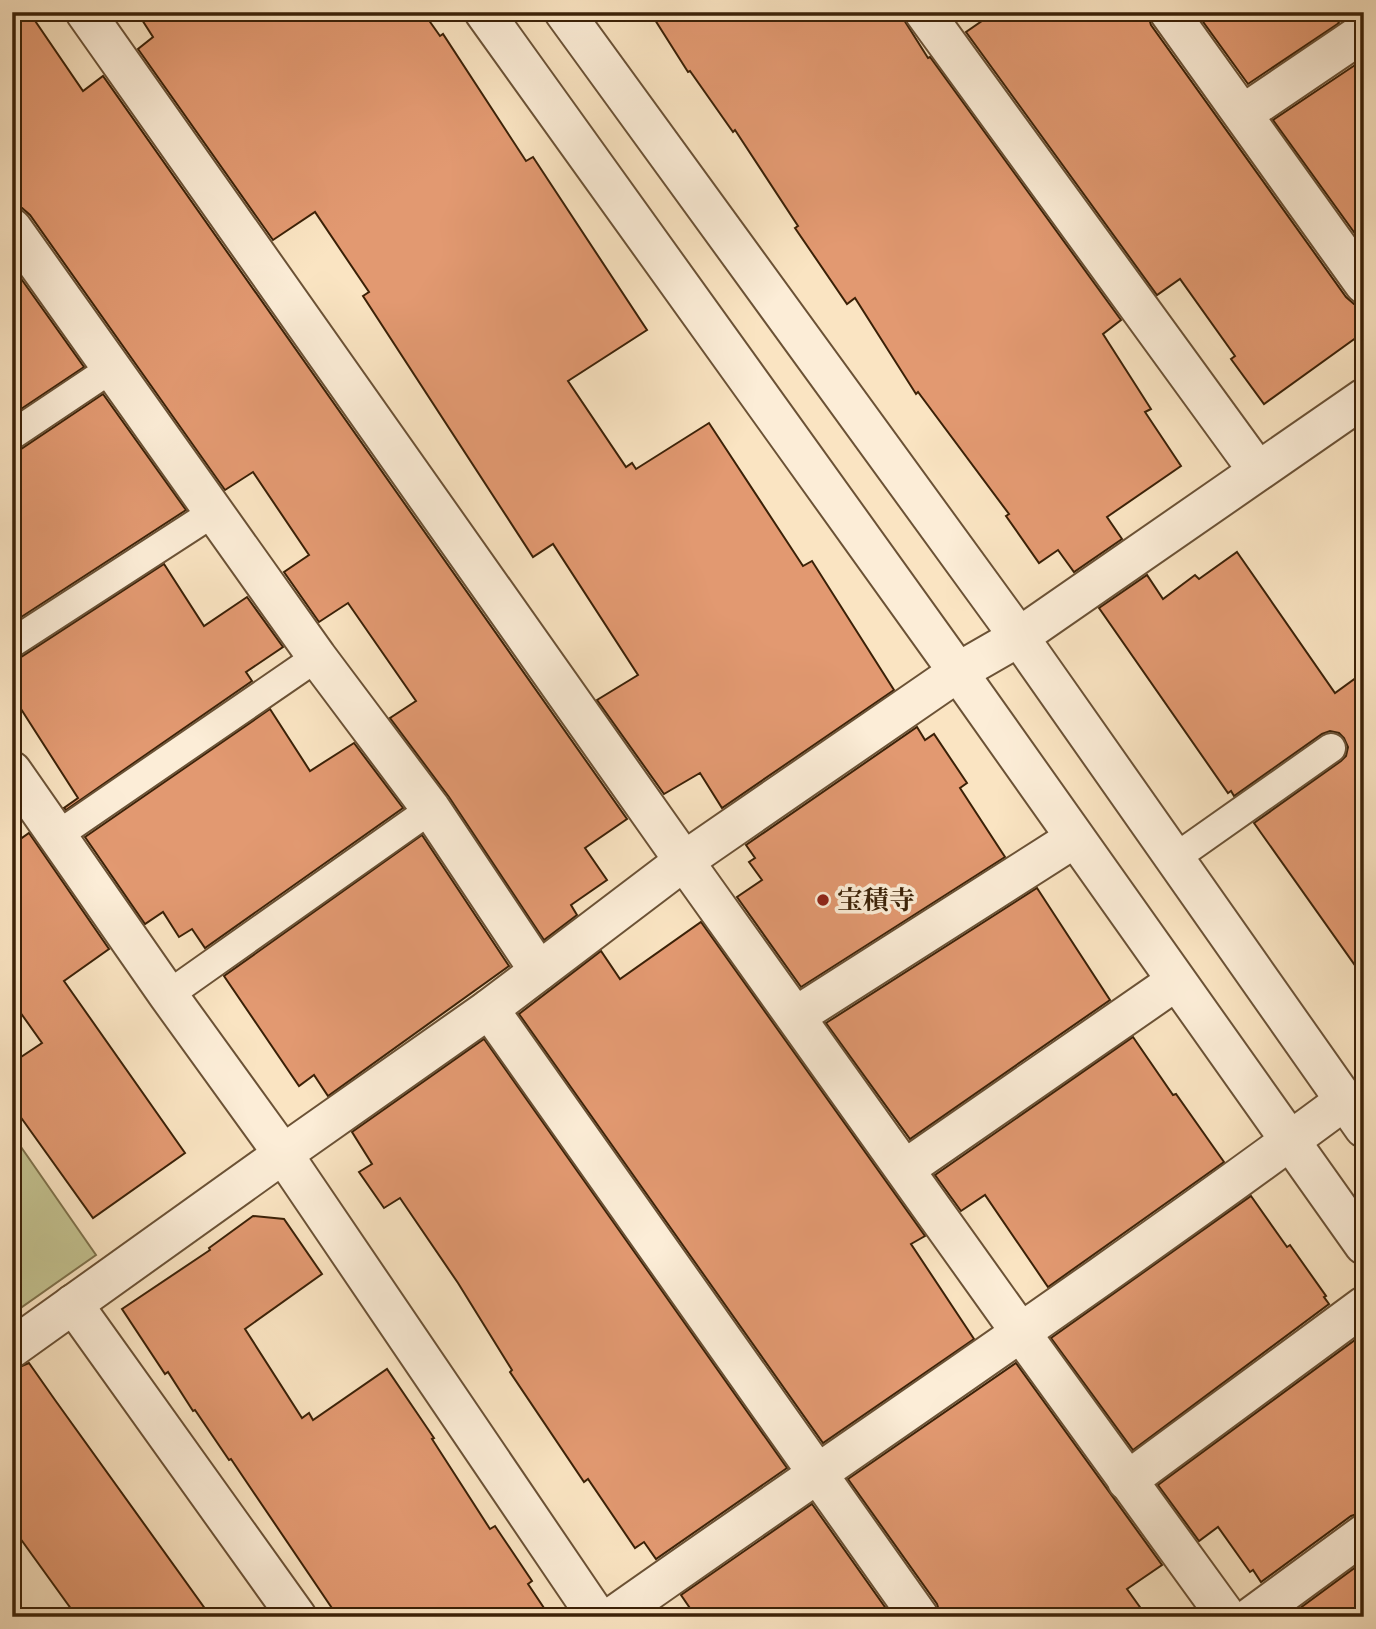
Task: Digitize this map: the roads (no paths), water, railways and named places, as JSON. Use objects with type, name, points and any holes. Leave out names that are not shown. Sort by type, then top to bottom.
[{"type":"street","points":[[85,12],[684,861],[1227,1617]]},
{"type":"street","points":[[484,12],[958,672],[1364,1245]]},
{"type":"street","points":[[564,12],[1019,638],[1354,1115],[1290,1142],[612,1617]]},
{"type":"street","points":[[924,12],[1258,471]]},
{"type":"street","points":[[1170,12],[1364,284]]},
{"type":"street","points":[[1243,114],[1364,32]]},
{"type":"street","points":[[12,228],[317,657],[431,809],[539,971]]},
{"type":"street","points":[[12,1348],[489,1009],[684,861],[958,672],[1019,638],[1364,398]]},
{"type":"street","points":[[12,771],[283,1154],[597,1617]]},
{"type":"street","points":[[796,1016],[1075,838]]},
{"type":"street","points":[[905,1170],[1176,981]]},
{"type":"street","points":[[489,1009],[919,1617]]},
{"type":"street","points":[[73,1304],[297,1617]]},
{"type":"street","points":[[1127,1481],[1364,1306]]},
{"type":"street","points":[[1251,1617],[1364,1534]]},
{"type":"lane","points":[[12,435],[112,368]]},
{"type":"lane","points":[[12,643],[214,512]]},
{"type":"lane","points":[[58,835],[317,657]]},
{"type":"lane","points":[[1175,858],[1331,748]]},
{"type":"lane","points":[[168,995],[431,809]]},
{"type":"place","name":"宝積寺","points":[[823,900]]}]
